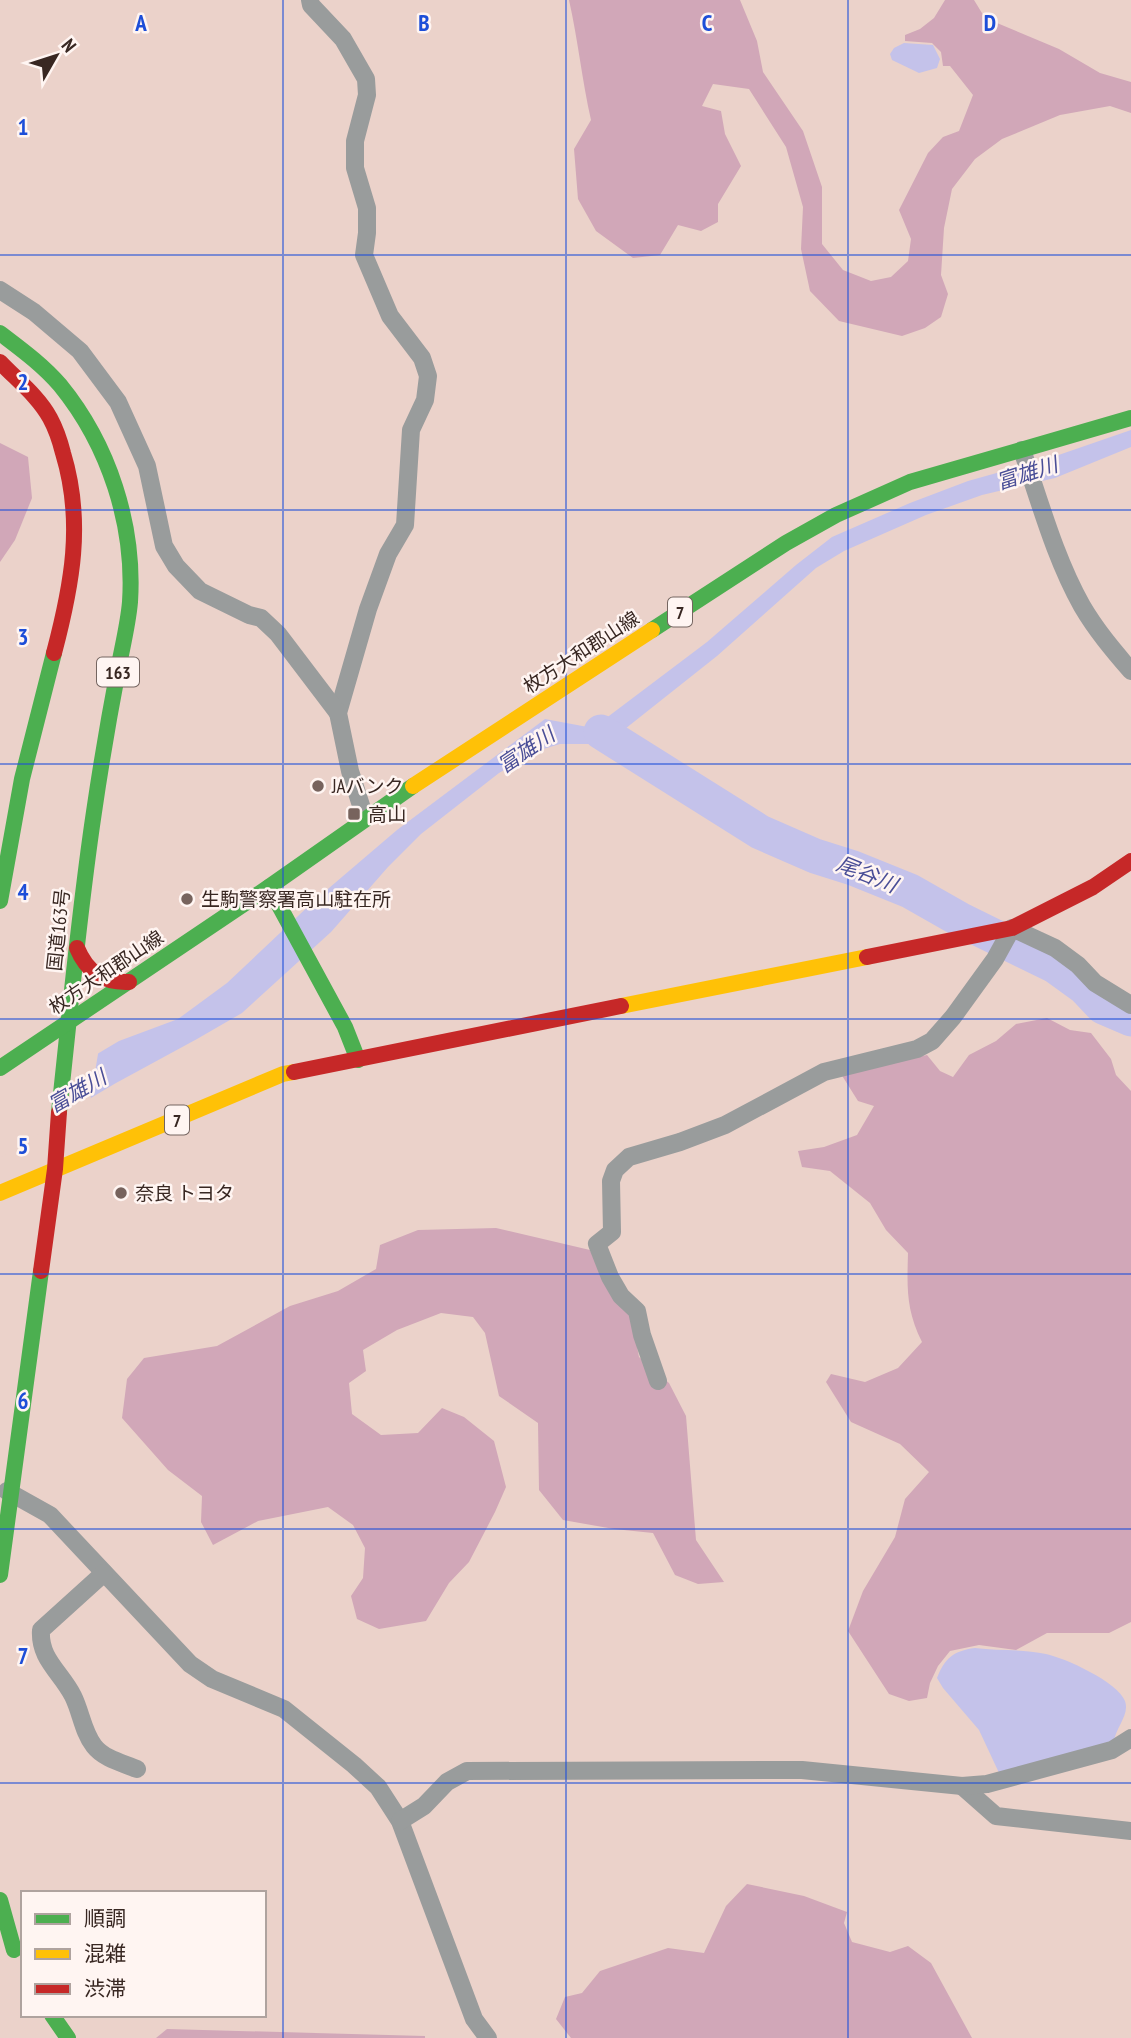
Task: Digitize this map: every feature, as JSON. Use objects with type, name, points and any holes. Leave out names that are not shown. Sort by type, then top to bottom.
[{"type":"main road","name":"国道163号","points":[[0,333],[32,358],[76,404],[107,463],[119,493],[131,560],[130,603],[94,810],[65,1053],[55,1169],[5,1490],[0,1575]]},
{"type":"main road","points":[[0,362],[47,413],[56,431],[72,478],[76,531],[75,559],[31,737],[0,901]]},
{"type":"main road","name":"枚方大和郡山線","points":[[0,1068],[269,887],[365,818],[786,543],[836,515],[910,482],[1131,418]]},
{"type":"main road","name":"7","points":[[0,1193],[284,1074],[1012,928],[1093,887],[1131,861]]},
{"type":"main road","points":[[269,887],[345,1027],[358,1060]]},
{"type":"main road","points":[[77,948],[85,965],[95,975],[116,982],[129,982]]},
{"type":"main road","points":[[0,1900],[14,1950]]},
{"type":"main road","points":[[0,1925],[21,1963]]},
{"type":"main road","points":[[53,2017],[68,2038]]},
{"type":"street","points":[[310,0],[311,5],[349,47],[366,79],[367,95],[355,141],[355,168],[367,208],[364,255],[390,316],[422,358],[428,376],[425,400],[411,430],[405,525],[388,554],[368,610],[338,713]]},
{"type":"street","points":[[0,290],[34,312],[80,351],[118,402],[147,466],[164,546],[176,566],[200,591],[249,615],[261,618],[278,634],[338,713],[350,771],[365,818]]},
{"type":"street","points":[[1022,450],[1062,564],[1082,606],[1105,641],[1131,671]]},
{"type":"street","points":[[658,1381],[642,1335],[637,1311],[621,1296],[597,1244],[612,1232],[611,1181],[615,1171],[629,1157],[725,1125],[824,1072],[917,1049],[932,1041],[995,959],[1012,928],[1055,948],[1096,983],[1131,1005]]},
{"type":"street","points":[[5,1490],[50,1516],[190,1664],[212,1679],[284,1709],[377,1787],[400,1821],[474,2019],[488,2038]]},
{"type":"street","points":[[104,1573],[41,1630],[40,1640],[46,1659],[73,1695],[95,1748],[108,1757],[137,1769]]},
{"type":"street","points":[[400,1821],[424,1806],[447,1782],[467,1771],[802,1770],[962,1786],[988,1784],[1112,1750],[1131,1738]]},
{"type":"street","points":[[962,1786],[996,1816],[1131,1831]]},
{"type":"shaded area","points":[[569,0],[740,0],[757,41],[763,72],[803,131],[822,187],[822,244],[843,270],[871,281],[891,277],[908,261],[911,239],[899,210],[928,153],[943,137],[959,131],[973,95],[950,66],[943,66],[941,52],[932,43],[905,41],[905,35],[920,29],[934,18],[945,0],[974,0],[985,18],[1059,49],[1100,73],[1131,82],[1131,113],[1110,106],[1060,115],[1002,139],[975,159],[952,189],[944,228],[941,275],[948,294],[941,317],[925,328],[902,336],[839,321],[810,291],[801,249],[803,207],[786,147],[749,89],[713,84],[702,106],[721,111],[725,134],[741,166],[718,204],[718,222],[701,231],[678,225],[660,255],[633,258],[596,231],[578,199],[574,149],[591,120]]},
{"type":"shaded area","points":[[0,443],[28,457],[32,498],[15,540],[0,562]]},
{"type":"shaded area","points":[[1047,1018],[1070,1030],[1091,1033],[1111,1059],[1116,1075],[1131,1091],[1131,1622],[1109,1633],[1047,1633],[1016,1650],[979,1645],[950,1651],[938,1666],[927,1698],[909,1701],[889,1694],[848,1631],[863,1591],[895,1537],[905,1499],[929,1472],[900,1444],[851,1422],[826,1382],[831,1374],[865,1382],[898,1368],[922,1342],[913,1320],[909,1299],[908,1253],[886,1230],[870,1203],[830,1171],[802,1167],[798,1151],[824,1147],[857,1135],[874,1106],[858,1101],[841,1074],[927,1055],[940,1071],[953,1077],[969,1055],[996,1041],[1016,1024]]},
{"type":"shaded area","points":[[496,1228],[590,1250],[612,1297],[631,1315],[639,1357],[669,1383],[686,1416],[696,1540],[724,1582],[698,1584],[675,1575],[653,1533],[563,1520],[539,1490],[538,1423],[499,1396],[485,1333],[473,1317],[441,1313],[397,1330],[363,1350],[366,1371],[349,1383],[352,1414],[381,1435],[418,1433],[442,1408],[464,1417],[494,1441],[506,1487],[469,1562],[449,1583],[426,1621],[379,1629],[357,1619],[351,1596],[363,1578],[365,1548],[353,1525],[328,1507],[258,1521],[213,1545],[201,1522],[202,1496],[168,1470],[122,1418],[127,1379],[144,1358],[217,1346],[290,1306],[338,1291],[376,1269],[380,1245],[418,1230]]},
{"type":"shaded area","points":[[747,1884],[804,1896],[847,1912],[844,1923],[852,1942],[890,1952],[908,1946],[931,1963],[972,2038],[571,2038],[556,2019],[565,1997],[582,1993],[600,1971],[668,1948],[704,1953],[726,1906]]},
{"type":"shaded area","points":[[167,2029],[425,2036],[425,2038],[156,2038]]},
{"type":"water","points":[[904,43],[933,45],[940,59],[937,68],[919,73],[892,60],[890,54],[894,48]]},
{"type":"water","name":"富雄川","points":[[1131,430],[1131,447],[1055,478],[982,495],[926,515],[844,551],[816,568],[717,656],[606,744],[560,744],[540,750],[499,773],[421,834],[331,932],[242,1013],[54,1120],[30,1094],[119,1041],[178,1019],[227,983],[315,900],[397,830],[545,719],[593,728],[707,642],[832,537],[968,481],[1047,459]]},
{"type":"water","points":[[975,1648],[1046,1654],[1065,1660],[1102,1679],[1120,1694],[1126,1706],[1114,1742],[1000,1775],[979,1730],[937,1678],[943,1665],[951,1657],[961,1651]]},
{"type":"pier","points":[[99,1048],[90,1102],[0,1158],[0,1111]]},
{"type":"waterway","name":"尾谷川","points":[[601,732],[760,832],[815,856],[910,891],[961,920],[1055,966],[1084,987],[1103,1007],[1131,1019]]},
{"type":"traffic: fast","points":[[0,333],[53,378],[77,408],[105,460],[123,515],[128,544],[128,619],[105,741],[89,850],[59,1112]]},
{"type":"traffic: fast","points":[[652,630],[786,543],[836,515],[910,482],[1131,418]]},
{"type":"traffic: fast","points":[[0,901],[22,779],[54,653]]},
{"type":"traffic: fast","points":[[0,1068],[269,887],[413,786]]},
{"type":"traffic: fast","points":[[269,887],[345,1027],[358,1060]]},
{"type":"traffic: fast","points":[[0,1575],[41,1271]]},
{"type":"traffic: fast","points":[[0,1900],[14,1950]]},
{"type":"traffic: fast","points":[[53,2017],[68,2038]]},
{"type":"traffic: slow","points":[[413,786],[652,630]]},
{"type":"traffic: slow","points":[[621,1006],[867,957]]},
{"type":"traffic: slow","points":[[0,1193],[283,1074],[294,1072]]},
{"type":"traffic: jam","points":[[0,362],[33,395],[50,418],[69,479],[73,504],[73,553],[66,603],[54,653]]},
{"type":"traffic: jam","points":[[867,957],[1012,928],[1093,887],[1131,861]]},
{"type":"traffic: jam","points":[[77,948],[86,964],[97,974],[111,980],[129,982]]},
{"type":"traffic: jam","points":[[294,1072],[621,1006]]},
{"type":"traffic: jam","points":[[41,1271],[55,1169],[59,1112]]},
{"type":"place","name":"JAバンク","points":[[318,786]]},
{"type":"place","name":"高山","points":[[354,814]]},
{"type":"place","name":"生駒警察署高山駐在所","points":[[187,899]]},
{"type":"place","name":"奈良 トヨタ","points":[[121,1193]]}]
